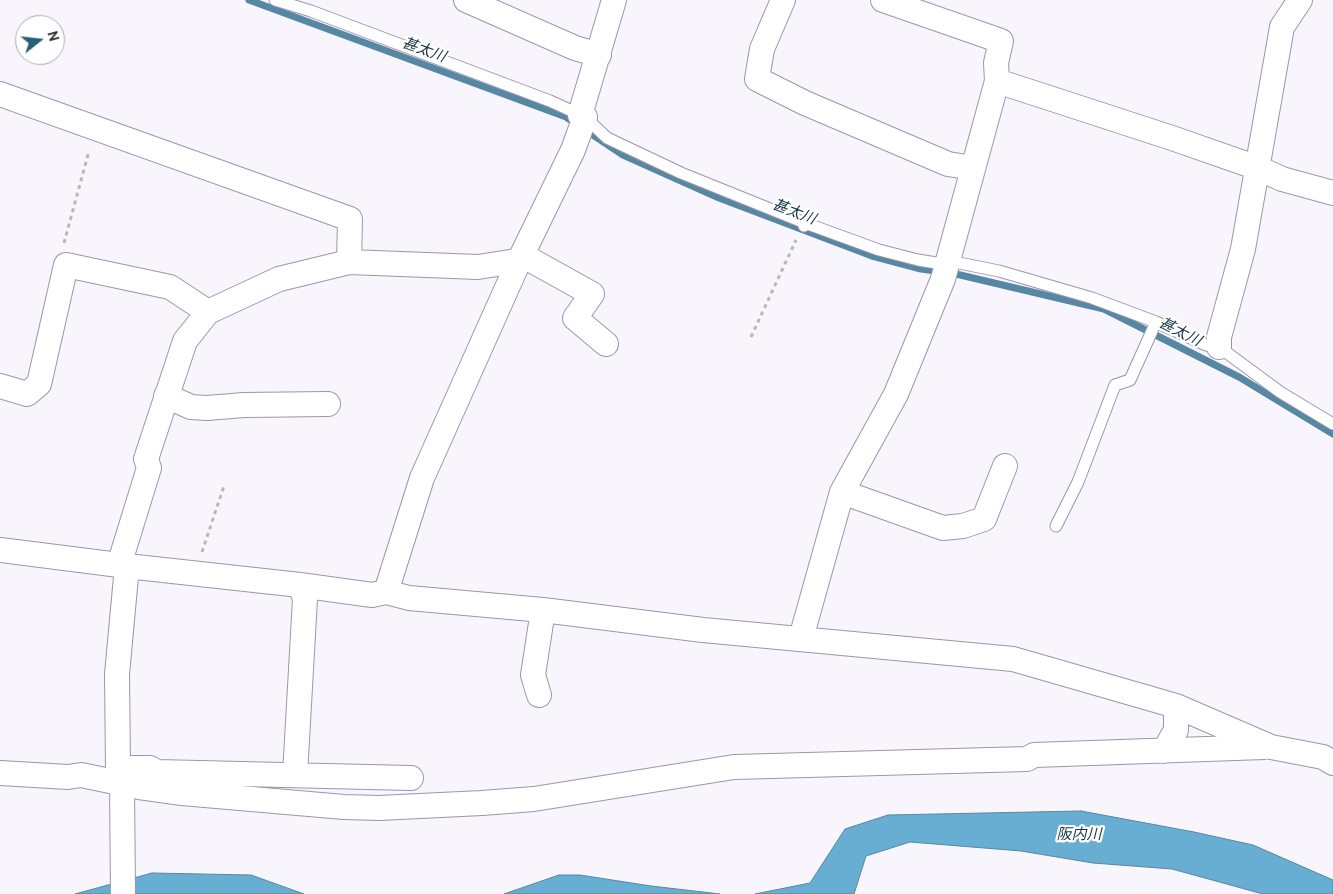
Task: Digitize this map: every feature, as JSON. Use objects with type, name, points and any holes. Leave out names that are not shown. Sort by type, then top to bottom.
[{"type":"street","points":[[466,0],[575,48],[599,55]]},
{"type":"street","points":[[386,592],[422,478],[581,123],[614,0]]},
{"type":"street","points":[[783,0],[762,49],[757,79],[805,103],[948,164],[973,168]]},
{"type":"street","points":[[801,638],[842,492],[896,394],[946,269],[997,80],[996,63],[1001,41],[883,0]]},
{"type":"street","points":[[1219,347],[1219,337],[1243,249],[1282,27],[1300,0]]},
{"type":"street","points":[[997,80],[1172,138],[1258,168],[1282,179],[1333,193]]},
{"type":"street","points":[[0,94],[350,219],[349,262]]},
{"type":"street","points":[[122,894],[117,674],[123,566],[149,468],[146,459],[166,396],[185,341],[208,312],[279,279],[349,262],[478,268],[529,259],[592,294],[575,318],[606,344]]},
{"type":"street","points":[[0,386],[27,394],[39,384],[66,265],[170,288],[208,312]]},
{"type":"street","points":[[166,396],[191,407],[207,408],[244,405],[328,404]]},
{"type":"street","points":[[842,492],[943,528],[963,526],[984,519],[1005,466]]},
{"type":"street","points":[[0,550],[123,566],[300,584],[372,594],[386,592],[409,598],[543,610],[703,630],[1013,659],[1176,706],[1271,747]]},
{"type":"street","points":[[295,774],[305,599],[300,584]]},
{"type":"street","points":[[540,695],[533,675],[543,610]]},
{"type":"street","points":[[1164,750],[1176,730],[1176,706]]},
{"type":"street","points":[[120,776],[139,787],[182,793],[344,807],[379,808],[534,799],[734,767],[1027,760],[1034,755],[1271,747],[1330,758]]},
{"type":"street","points":[[0,773],[68,777],[120,776],[150,768],[157,772],[411,778]]},
{"type":"lane","points":[[275,0],[406,47],[581,123],[607,138],[803,228],[887,252],[936,263],[946,269],[999,271],[1092,298],[1206,345],[1219,347],[1280,392],[1333,424]]},
{"type":"lane","points":[[1056,526],[1078,482],[1115,385],[1130,380],[1155,324]]},
{"type":"path","points":[[66,265],[64,242],[96,128]]},
{"type":"path","points":[[751,337],[803,228]]},
{"type":"path","points":[[194,574],[224,486]]},
{"type":"water","name":"阪内川","points":[[1081,811],[1253,845],[1333,880],[1333,894],[1263,894],[1172,869],[1093,863],[1021,851],[910,842],[866,856],[854,894],[755,894],[810,883],[845,829],[888,815]]},
{"type":"water","points":[[152,873],[251,875],[304,894],[75,894]]},
{"type":"water","points":[[559,875],[580,875],[720,894],[504,894]]},
{"type":"waterway","name":"甚太川","points":[[249,0],[566,117],[575,123]]},
{"type":"waterway","name":"甚太川","points":[[584,129],[623,155],[719,198],[872,256],[921,269],[956,274],[1104,309],[1239,377],[1333,434]]}]
